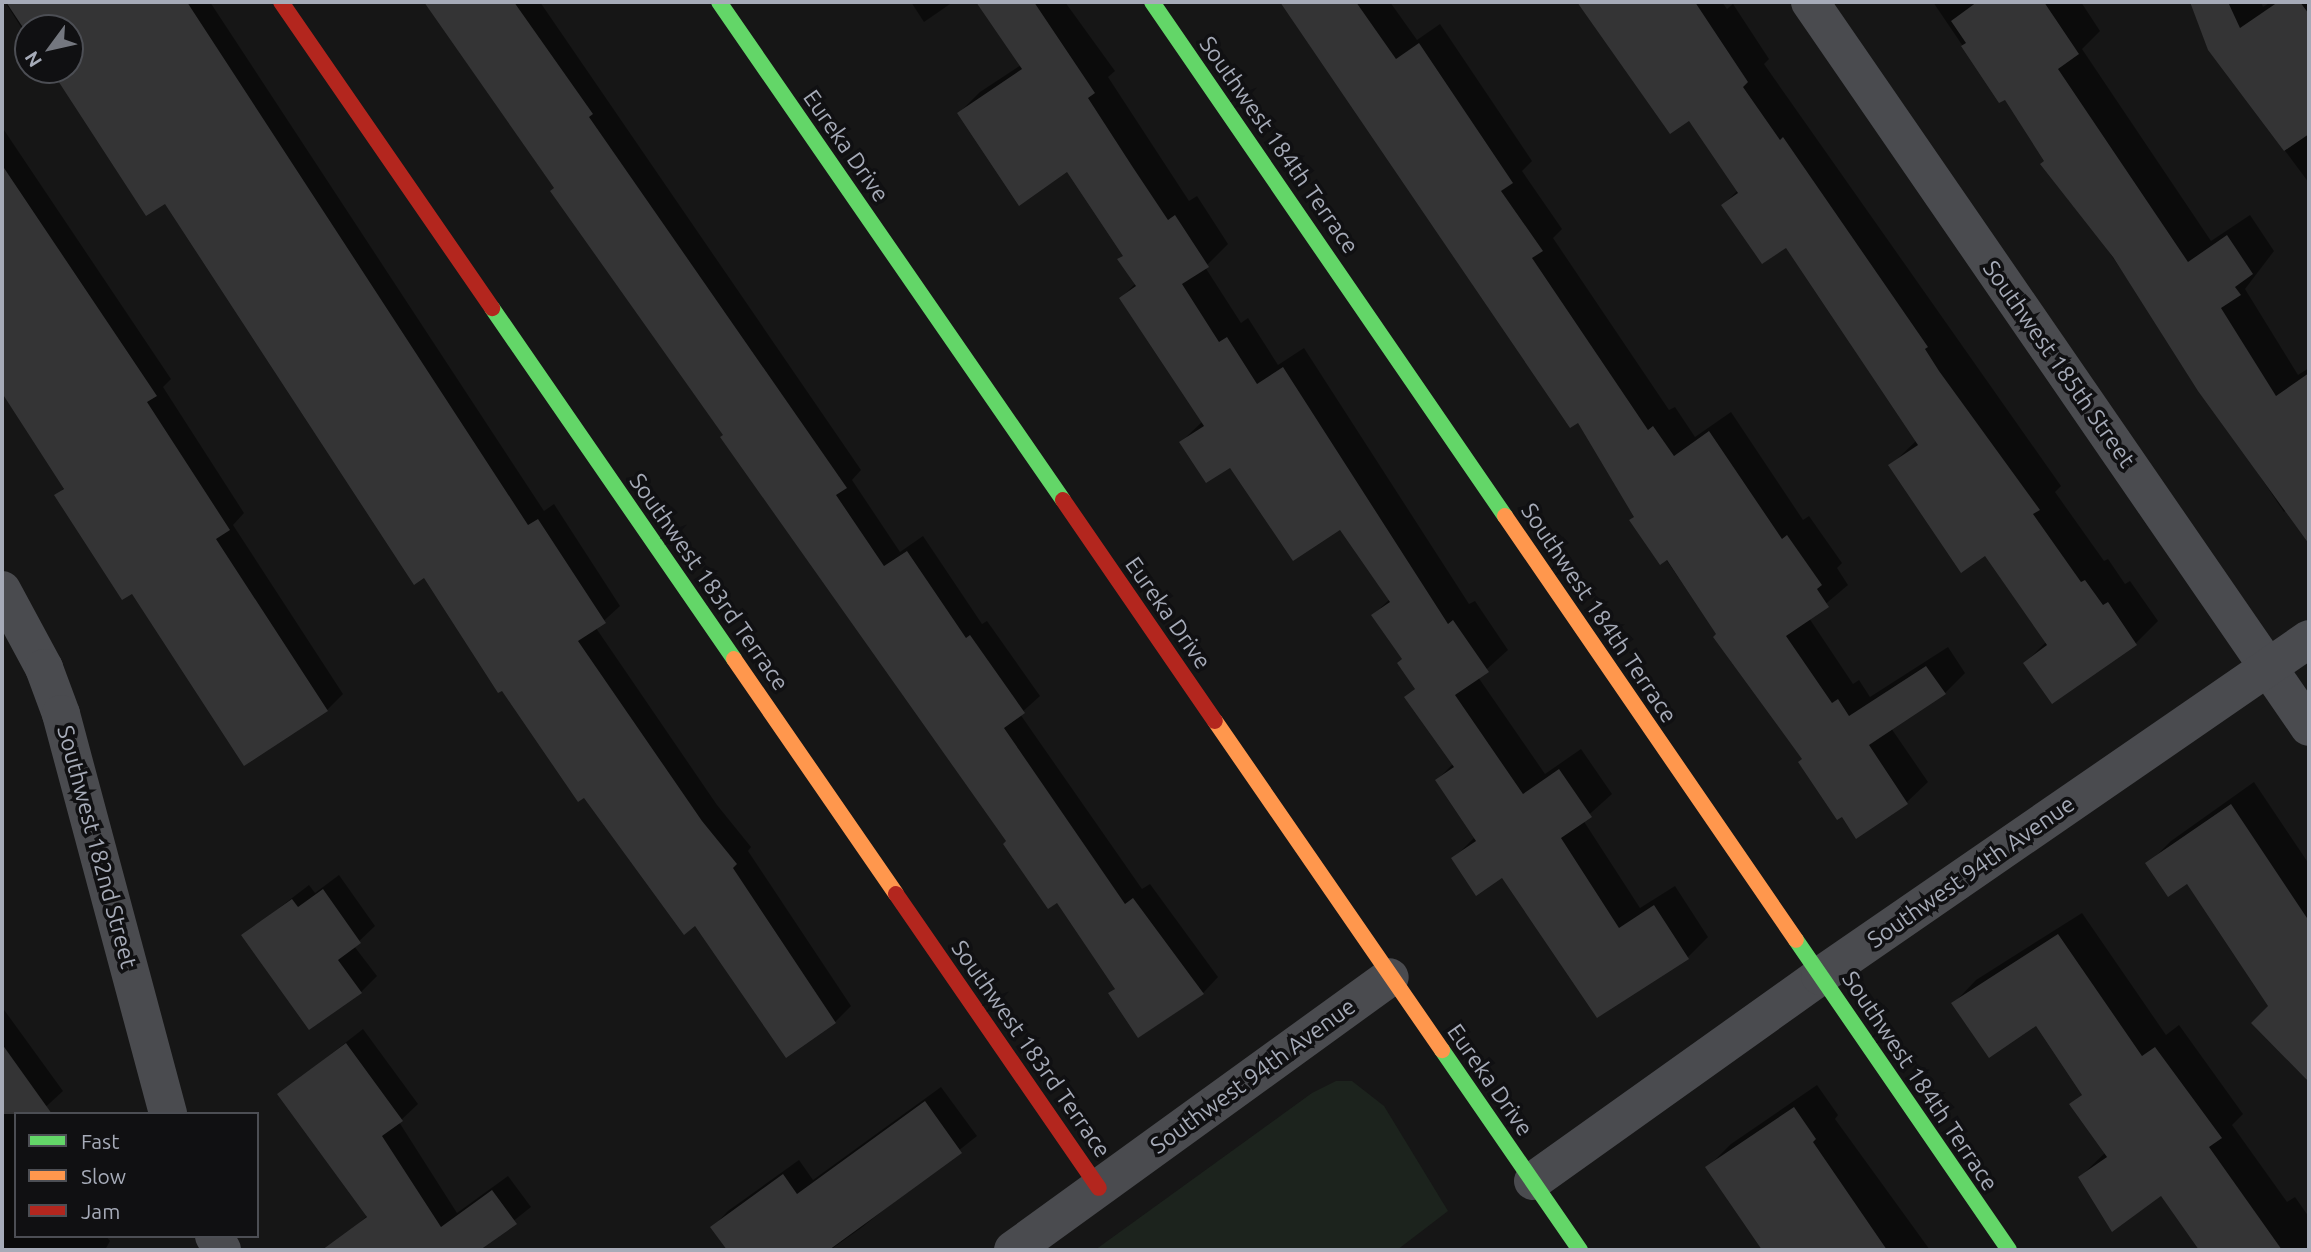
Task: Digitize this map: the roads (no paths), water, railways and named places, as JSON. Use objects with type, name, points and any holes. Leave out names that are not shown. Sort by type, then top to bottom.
[{"type":"street","name":"Southwest 183rd Terrace","points":[[281,2],[1099,1188]]},
{"type":"street","name":"Eureka Drive","points":[[719,2],[1580,1250]]},
{"type":"street","name":"Southwest 184th Terrace","points":[[1152,2],[2009,1250]]},
{"type":"street","name":"Southwest 185th Street","points":[[1810,2],[2309,727]]},
{"type":"street","name":"Southwest 182nd Street","points":[[2,590],[44,668],[61,714],[167,1112]]},
{"type":"street","name":"Southwest 94th Avenue","points":[[1533,1181],[1820,976],[2309,639]]},
{"type":"street","name":"Southwest 94th Avenue","points":[[1013,1250],[1390,977]]}]
